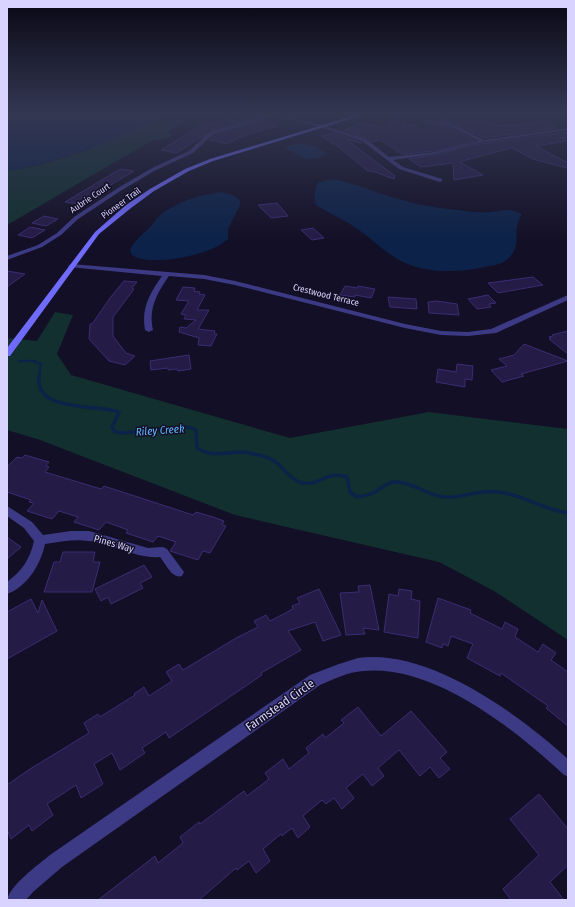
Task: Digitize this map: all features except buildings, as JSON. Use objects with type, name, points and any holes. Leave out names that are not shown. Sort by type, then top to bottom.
[{"type":"main road","name":"Pioneer Trail","points":[[7,354],[71,266],[97,233],[110,221],[175,176],[202,164],[226,156]]},
{"type":"street","name":"Aubrie Court","points":[[7,258],[40,246],[60,234],[76,218],[120,189],[154,168],[181,156]]},
{"type":"street","points":[[385,156],[401,168],[440,180]]},
{"type":"street","points":[[388,159],[409,156]]},
{"type":"street","name":"Crestwood Terrace","points":[[71,266],[204,277],[235,283],[405,326],[441,333],[468,334],[493,331],[568,297]]},
{"type":"street","points":[[149,330],[147,310],[152,294],[167,274]]},
{"type":"street","points":[[7,510],[28,525],[40,540],[38,555],[30,567],[20,579],[7,589]]},
{"type":"street","name":"Pines Way","points":[[40,540],[71,536],[89,536],[148,553],[163,552],[178,572]]},
{"type":"street","name":"Farmstead Circle","points":[[15,900],[27,886],[56,861],[315,680],[340,670],[364,664],[392,664],[420,672],[460,690],[500,713],[541,743],[568,769]]},
{"type":"green space","points":[[67,156],[125,156],[7,225],[7,171],[40,165]]},
{"type":"green space","points":[[55,312],[73,315],[57,354],[71,375],[290,438],[429,412],[568,429],[568,640],[494,591],[439,562],[235,515],[40,440],[7,430],[7,338],[37,341]]},
{"type":"water","points":[[7,156],[66,156],[40,165],[7,171]]},
{"type":"water","points":[[300,156],[322,156],[319,158],[305,159]]},
{"type":"water","points":[[329,179],[359,186],[397,199],[431,207],[474,212],[506,210],[517,212],[521,214],[521,216],[518,222],[515,248],[509,258],[500,264],[470,270],[438,271],[406,264],[351,225],[316,205],[315,194],[318,183]]},
{"type":"water","points":[[221,192],[233,195],[240,200],[240,205],[228,229],[228,239],[210,250],[175,259],[150,260],[132,255],[130,250],[138,239],[158,217],[172,207],[204,195]]},
{"type":"waterway","name":"Riley Creek","points":[[19,361],[33,361],[41,364],[39,377]]},
{"type":"waterway","name":"Riley Creek","points":[[39,377],[40,388],[47,396],[57,402],[119,412],[112,427],[114,431],[121,433],[189,427],[196,430],[197,448],[218,454],[240,452],[264,456],[278,464],[298,482],[309,483],[334,475],[340,475],[347,477],[350,492],[357,497],[373,493],[393,482],[400,482],[443,497],[457,497],[491,491],[507,493],[550,509],[568,513]]}]
